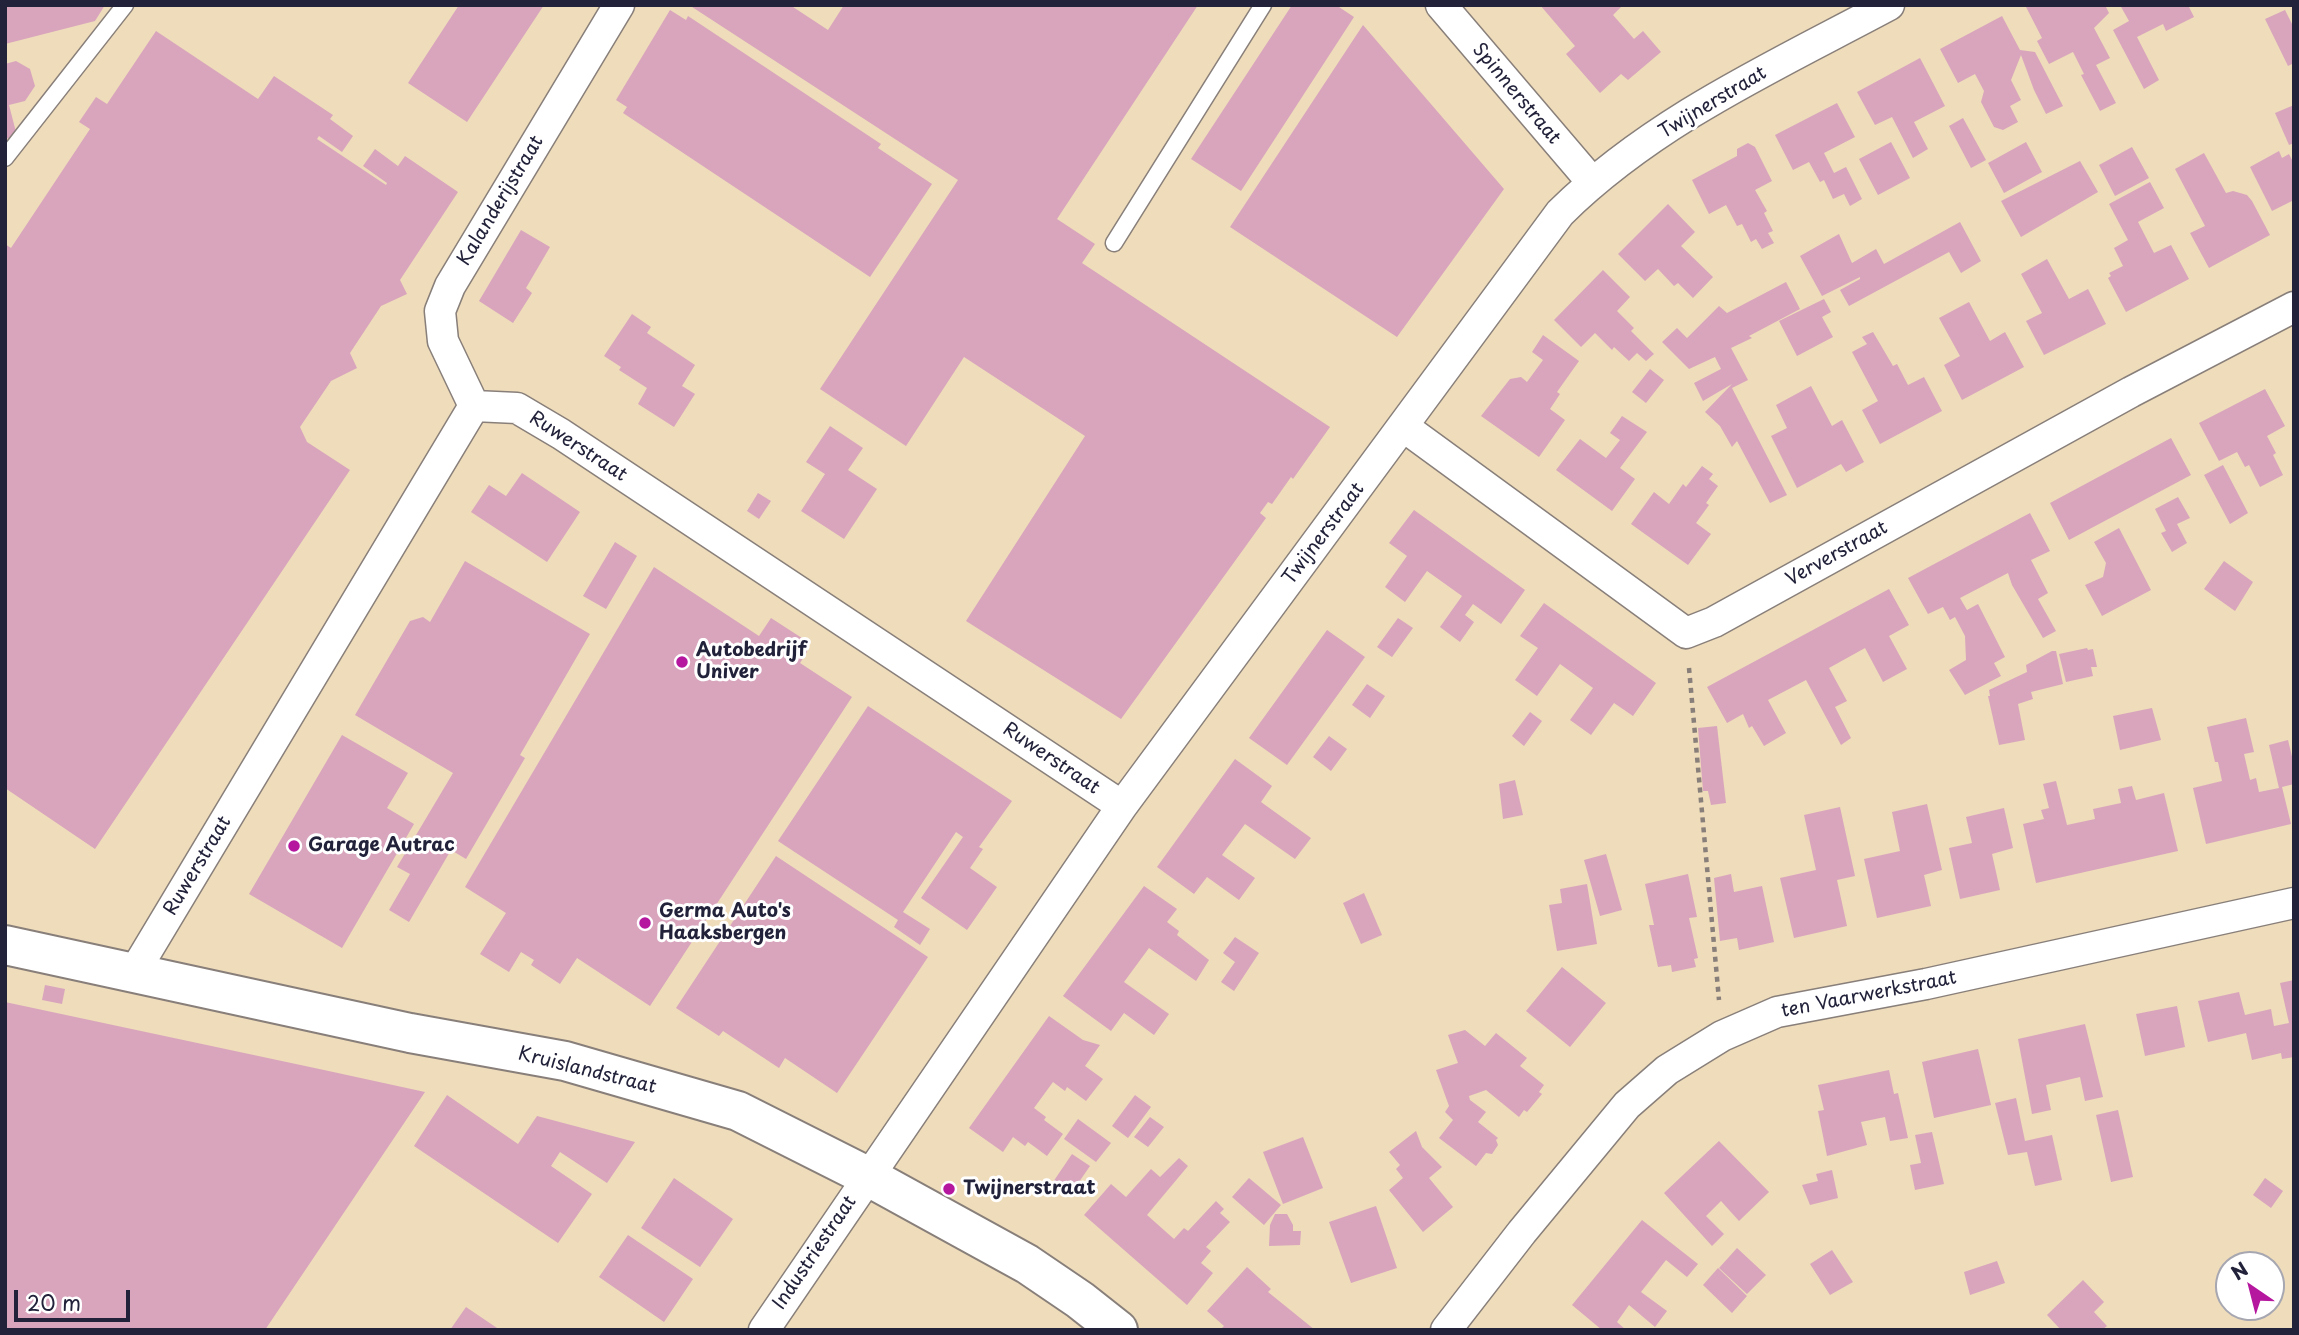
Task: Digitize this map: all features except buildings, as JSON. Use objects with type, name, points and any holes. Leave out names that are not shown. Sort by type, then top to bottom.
[{"type":"street","name":"Kalanderijstraat","points":[[474,406],[443,341],[440,311],[450,286],[619,5]]},
{"type":"street","name":"Spinnerstraat","points":[[1441,5],[1592,182]]},
{"type":"street","name":"Twijnerstraat","points":[[867,1177],[1122,806],[1560,214],[1592,182],[1698,107],[1889,5]]},
{"type":"street","name":"Ververstraat","points":[[1686,633],[1714,622],[2131,392],[2294,307]]},
{"type":"street","name":"Ruwerstraat","points":[[133,974],[474,406],[517,408],[561,435],[1122,806]]},
{"type":"street","points":[[1404,427],[1686,633]]},
{"type":"street","name":"ten Vaarwerkstraat","points":[[1446,1330],[1522,1232],[1627,1105],[1667,1070],[1722,1036],[1777,1012],[1926,984],[2294,903]]},
{"type":"street","name":"Kruislandstraat","points":[[5,945],[410,1033],[565,1061],[738,1111],[1027,1264],[1118,1330]]},
{"type":"street","name":"Industriestraat","points":[[764,1330],[867,1177]]},
{"type":"lane","points":[[5,158],[125,5]]},
{"type":"lane","points":[[1114,243],[1263,5]]},
{"type":"path","points":[[1686,633],[1722,1036]]},
{"type":"place","name":"Autobedrijf Univer","points":[[682,662]]},
{"type":"place","name":"Garage Autrac","points":[[294,846]]},
{"type":"place","name":"Germa Auto's Haaksbergen","points":[[645,923]]},
{"type":"place","name":"Twijnerstraat","points":[[949,1189]]}]
